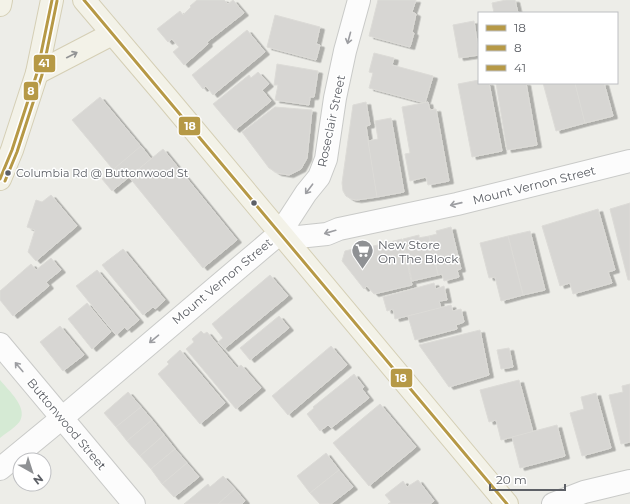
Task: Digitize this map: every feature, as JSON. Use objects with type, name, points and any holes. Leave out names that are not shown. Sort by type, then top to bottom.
[{"type":"main road","points":[[0,5],[1,0]]},
{"type":"main road","points":[[0,179],[12,150],[37,73],[52,0]]},
{"type":"main road","points":[[84,0],[507,504]]},
{"type":"main road","points":[[37,73],[112,34]]},
{"type":"street","name":"Roseclair Street","points":[[280,233],[306,193],[319,177],[326,160],[342,67],[359,0]]},
{"type":"street","name":"Mount Vernon Street","points":[[0,469],[280,233],[298,237],[328,234],[339,229],[457,204],[630,161]]},
{"type":"street","name":"Buttonwood Street","points":[[0,344],[134,504]]},
{"type":"street","points":[[553,504],[584,492],[630,481]]},
{"type":"green space","points":[[0,380],[16,399],[22,416],[20,421],[13,428],[0,438]]},
{"type":"building","points":[[197,0],[224,0],[228,4],[233,0],[244,13],[207,42],[208,44],[184,65],[173,52],[179,47],[172,39],[168,42],[157,29],[180,11],[183,15]]},
{"type":"building","points":[[378,0],[416,0],[412,12],[416,14],[412,32],[414,33],[410,47],[369,36]]},
{"type":"building","points":[[515,0],[518,12],[494,12],[492,3]]},
{"type":"building","points":[[275,15],[320,27],[316,44],[320,45],[316,60],[267,47]]},
{"type":"building","points":[[474,21],[478,55],[459,58],[453,25]]},
{"type":"building","points":[[247,30],[265,52],[213,95],[206,86],[203,89],[192,75]]},
{"type":"building","points":[[374,53],[394,58],[392,65],[433,76],[425,103],[369,88],[373,73],[369,72]]},
{"type":"building","points":[[277,64],[318,71],[314,97],[310,97],[309,105],[275,100],[278,85],[274,85]]},
{"type":"building","points":[[258,72],[269,84],[262,90],[271,101],[235,130],[213,104],[249,75],[251,78]]},
{"type":"building","points":[[478,80],[478,84],[489,84],[502,151],[472,157],[458,84]]},
{"type":"building","points":[[496,84],[526,84],[537,145],[507,150]]},
{"type":"building","points":[[543,84],[575,84],[585,123],[556,131]]},
{"type":"building","points":[[575,84],[604,84],[613,116],[585,123]]},
{"type":"building","points":[[100,97],[144,150],[116,173],[72,120]]},
{"type":"building","points":[[366,102],[370,125],[366,126],[377,197],[357,200],[346,196],[343,191],[342,183],[353,105]]},
{"type":"building","points":[[428,102],[430,110],[436,109],[449,181],[428,185],[426,177],[410,181],[405,154],[410,153],[402,107]]},
{"type":"building","points":[[275,107],[312,110],[307,158],[301,169],[289,175],[277,173],[269,168],[242,132]]},
{"type":"building","points":[[391,118],[404,192],[377,197],[368,141],[378,139],[375,121]]},
{"type":"building","points":[[141,146],[151,159],[112,191],[102,179]]},
{"type":"building","points":[[163,149],[237,240],[203,268],[129,177]]},
{"type":"building","points":[[51,195],[77,226],[36,261],[28,252],[35,230],[27,227],[36,200],[42,202]]},
{"type":"building","points":[[630,203],[630,280],[628,280],[610,209]]},
{"type":"building","points":[[598,209],[615,270],[608,272],[612,283],[573,294],[570,283],[560,286],[542,226]]},
{"type":"building","points":[[451,227],[461,269],[457,270],[459,277],[444,281],[442,274],[438,275],[429,236],[437,234],[436,231]]},
{"type":"building","points":[[530,231],[545,290],[523,295],[508,236]]},
{"type":"building","points":[[419,235],[419,238],[429,236],[438,275],[412,281],[403,239]]},
{"type":"building","points":[[508,236],[523,295],[501,301],[495,277],[489,278],[480,243]]},
{"type":"building","points":[[402,239],[412,285],[374,294],[367,286],[364,289],[342,261],[345,251],[357,248],[357,250]]},
{"type":"building","points":[[123,249],[165,300],[155,309],[153,307],[143,315],[102,265]]},
{"type":"building","points":[[51,258],[61,270],[46,282],[49,286],[13,316],[0,300],[0,291],[31,264],[36,270]]},
{"type":"building","points":[[97,270],[139,320],[127,330],[125,327],[116,335],[76,286]]},
{"type":"building","points":[[270,275],[288,296],[224,349],[218,342],[223,338],[212,324]]},
{"type":"building","points":[[434,283],[436,289],[444,286],[447,300],[439,301],[441,308],[395,319],[393,309],[387,311],[383,297]]},
{"type":"building","points":[[87,303],[111,332],[92,349],[68,319]]},
{"type":"building","points":[[451,305],[453,311],[461,309],[464,322],[456,325],[457,329],[415,340],[408,316]]},
{"type":"building","points":[[279,316],[289,328],[250,360],[240,348]]},
{"type":"building","points":[[60,326],[84,355],[63,371],[40,342]]},
{"type":"building","points":[[480,330],[489,375],[449,387],[419,345]]},
{"type":"building","points":[[201,331],[204,334],[207,332],[237,368],[241,365],[261,388],[236,409],[186,349],[194,342],[192,339]]},
{"type":"building","points":[[331,346],[347,365],[288,415],[272,396]]},
{"type":"building","points":[[509,348],[513,367],[501,369],[497,350]]},
{"type":"building","points":[[180,350],[225,403],[200,424],[158,374],[169,364],[167,362]]},
{"type":"building","points":[[354,374],[364,387],[362,389],[369,398],[331,428],[328,425],[320,431],[307,414],[314,408],[313,407]]},
{"type":"building","points":[[519,380],[533,432],[501,440],[496,420],[489,422],[480,390]]},
{"type":"building","points":[[630,384],[630,442],[621,444],[609,395],[623,392],[622,386]]},
{"type":"building","points":[[128,392],[141,407],[116,427],[104,413]]},
{"type":"building","points":[[596,393],[611,448],[582,456],[570,413],[584,409],[581,397]]},
{"type":"building","points":[[380,404],[416,447],[369,486],[333,443]]},
{"type":"building","points":[[141,407],[152,420],[127,441],[116,427]]},
{"type":"building","points":[[152,420],[164,435],[140,456],[127,441]]},
{"type":"building","points":[[557,425],[565,456],[520,468],[512,437]]},
{"type":"building","points":[[164,435],[175,449],[151,469],[140,456]]},
{"type":"building","points":[[175,449],[187,463],[162,484],[151,469]]},
{"type":"building","points":[[326,453],[339,470],[310,493],[297,476]]},
{"type":"building","points":[[187,463],[199,477],[174,497],[162,484]]},
{"type":"building","points":[[339,470],[353,487],[331,504],[320,504],[310,493]]},
{"type":"building","points":[[223,476],[235,489],[218,504],[184,504],[208,484],[210,487]]},
{"type":"building","points":[[418,480],[434,501],[430,504],[388,504],[391,502],[385,495],[403,481],[407,487]]},
{"type":"building","points":[[235,489],[245,501],[242,504],[218,504]]},
{"type":"transit line","name":"8","points":[[0,179],[12,150],[37,73],[52,0]]},
{"type":"transit line","name":"18","points":[[84,0],[507,504]]},
{"type":"transit line","name":"41","points":[[5,181],[17,152],[42,75],[57,1]]},
{"type":"place","name":"Columbia Rd @ Buttonwood St","points":[[8,173]]},
{"type":"place","name":"New Store On The Block","points":[[362,270]]}]
